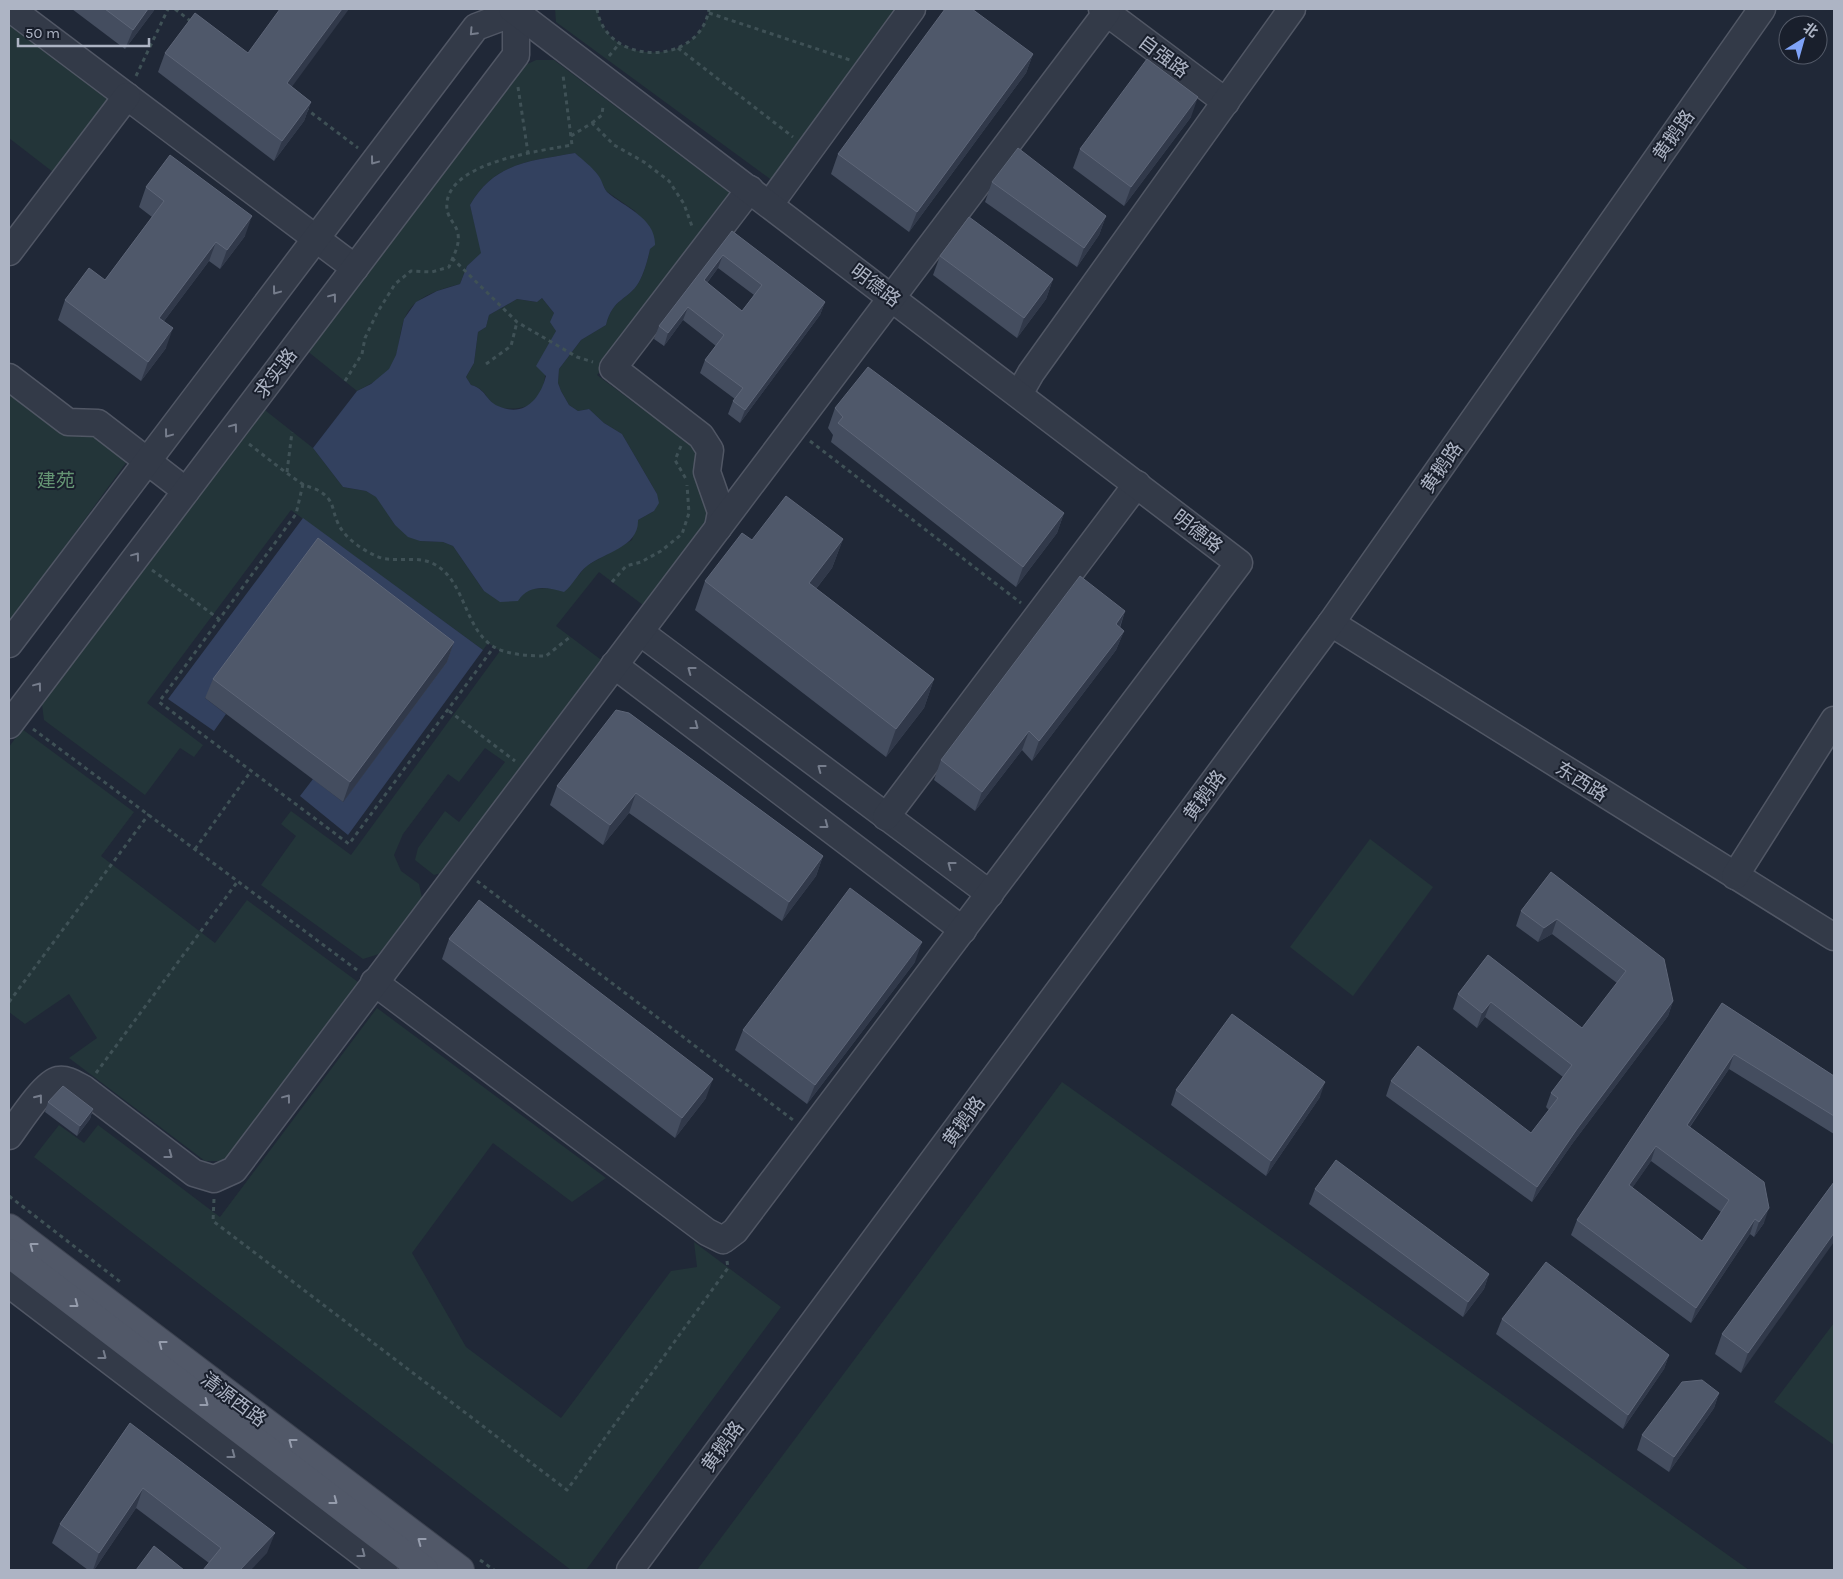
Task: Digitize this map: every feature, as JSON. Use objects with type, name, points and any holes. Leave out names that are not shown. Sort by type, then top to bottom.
[{"type":"main road","name":"清源西路","points":[[9,1228],[460,1570]]},
{"type":"main road","name":"清源西路","points":[[9,1253],[424,1570]]},
{"type":"street","points":[[12,9],[355,268]]},
{"type":"street","points":[[718,528],[721,512],[707,472],[710,450],[701,436],[613,368],[707,246],[810,150],[912,9]]},
{"type":"street","points":[[1019,394],[1031,373],[1292,9]]},
{"type":"street","name":"黄鹅路","points":[[630,1570],[1331,623],[1762,9]]},
{"type":"street","points":[[9,644],[476,27],[516,10]]},
{"type":"street","name":"明德路","points":[[516,10],[1239,563],[990,894]]},
{"type":"street","name":"求实路","points":[[11,717],[135,558],[516,55],[516,10]]},
{"type":"street","points":[[9,1136],[48,1086],[58,1080],[68,1080],[84,1089],[194,1173],[214,1179],[234,1170],[892,297],[1104,11]]},
{"type":"street","name":"自强路","points":[[1104,11],[1226,102]]},
{"type":"street","points":[[9,252],[127,96]]},
{"type":"street","points":[[9,377],[68,422],[98,423],[186,491]]},
{"type":"street","points":[[886,817],[1137,484]]},
{"type":"street","name":"东西路","points":[[1331,623],[1834,937]]},
{"type":"street","points":[[374,982],[707,1232],[722,1240],[734,1232],[810,1132],[990,894],[640,632]]},
{"type":"street","points":[[614,665],[963,930]]},
{"type":"street","points":[[1735,876],[1834,720]]},
{"type":"street","points":[[9,1284],[384,1570]]},
{"type":"path","points":[[127,96],[168,9]]},
{"type":"path","points":[[175,9],[198,26]]},
{"type":"path","points":[[597,9],[606,30],[620,43],[633,50],[648,53],[664,53],[678,48],[702,28],[709,11],[870,66]]},
{"type":"path","points":[[678,48],[810,150]]},
{"type":"path","points":[[345,381],[362,354],[364,338],[396,284],[411,271],[432,272],[449,267],[457,246],[458,233],[448,218],[447,202],[454,183],[472,172],[528,153],[572,145],[561,66]]},
{"type":"path","points":[[518,81],[528,153]]},
{"type":"path","points":[[571,136],[602,115],[604,98]]},
{"type":"path","points":[[298,102],[375,160]]},
{"type":"path","points":[[592,123],[614,145],[644,162],[669,181],[684,204],[691,227],[707,246]]},
{"type":"path","points":[[452,258],[517,322],[578,356]]},
{"type":"path","points":[[486,364],[511,346],[517,322]]},
{"type":"path","points":[[612,582],[626,566],[641,562],[661,551],[682,534],[689,513],[687,481],[676,460],[691,428]]},
{"type":"path","points":[[793,428],[1038,616]]},
{"type":"path","points":[[231,431],[303,484],[321,492],[334,506],[337,522],[347,536],[360,548],[378,557],[396,560],[414,559],[432,563],[447,574],[476,628],[494,647],[526,656],[546,656],[570,637]]},
{"type":"path","points":[[287,473],[292,432]]},
{"type":"path","points":[[303,484],[296,514],[159,702],[349,844],[450,710],[494,647]]},
{"type":"path","points":[[135,558],[218,620]]},
{"type":"path","points":[[450,710],[532,774]]},
{"type":"path","points":[[11,717],[149,814],[374,982]]},
{"type":"path","points":[[195,849],[251,771]]},
{"type":"path","points":[[9,1002],[149,814]]},
{"type":"path","points":[[460,868],[810,1132]]},
{"type":"path","points":[[84,1089],[238,881]]},
{"type":"path","points":[[214,1179],[213,1221],[567,1490],[728,1268],[722,1240]]},
{"type":"green space","points":[[555,9],[597,9],[604,28],[617,42],[634,50],[653,52],[672,50],[689,42],[702,28],[709,9],[900,9],[773,181],[556,22]]},
{"type":"green space","points":[[9,16],[112,94],[53,172],[9,138]]},
{"type":"green space","points":[[536,60],[554,60],[734,196],[597,375],[696,449],[712,522],[647,608],[599,572],[556,626],[604,662],[449,871],[434,875],[415,860],[418,848],[445,811],[459,822],[505,762],[485,748],[459,782],[448,774],[403,834],[394,855],[401,871],[419,884],[422,898],[379,954],[363,959],[261,885],[296,836],[281,824],[291,811],[351,855],[500,651],[488,643],[483,650],[291,510],[147,703],[203,745],[194,757],[180,748],[145,795],[44,720],[41,697],[261,407],[313,448],[343,487],[366,491],[377,497],[395,525],[420,541],[443,542],[453,546],[484,591],[524,592],[531,589],[551,588],[578,576],[586,566],[632,540],[638,520],[654,511],[657,494],[622,434],[604,423],[589,409],[578,411],[569,405],[558,383],[559,369],[581,340],[606,325],[613,309],[635,288],[643,274],[650,249],[635,211],[606,191],[598,175],[575,153],[544,158],[515,166],[491,180],[480,191],[470,205],[482,253],[467,266],[460,284],[427,296],[410,309],[402,325],[394,361],[390,369],[375,382],[357,391],[306,350],[519,68]]},
{"type":"green space","points":[[542,298],[554,313],[553,318],[556,331],[548,348],[544,384],[541,393],[529,405],[514,409],[499,407],[493,404],[480,389],[471,385],[466,377],[474,363],[478,332],[486,327],[489,315],[517,299],[536,302]]},
{"type":"green space","name":"建苑","points":[[9,389],[92,434],[128,460],[9,623]]},
{"type":"green space","points":[[22,729],[134,812],[101,856],[215,943],[247,900],[358,982],[225,1161],[205,1161],[69,1058],[97,1038],[69,994],[25,1024],[9,1012],[9,747]]},
{"type":"green space","points":[[1370,839],[1433,887],[1353,996],[1290,947]]},
{"type":"green space","points":[[377,1008],[606,1178],[572,1202],[493,1143],[412,1253],[466,1347],[561,1418],[671,1271],[697,1267],[694,1242],[781,1307],[586,1570],[571,1570],[34,1157],[59,1125],[84,1143],[98,1125],[220,1217]]},
{"type":"green space","points":[[1062,1082],[1749,1570],[697,1570]]},
{"type":"green space","points":[[1834,1323],[1834,1445],[1774,1402]]},
{"type":"water","points":[[575,153],[596,172],[607,192],[645,220],[654,236],[655,245],[650,249],[643,274],[635,288],[613,309],[606,325],[581,340],[559,369],[558,383],[569,405],[578,411],[589,409],[604,423],[622,434],[657,494],[659,503],[654,511],[638,520],[637,529],[627,543],[587,566],[564,592],[539,588],[527,592],[518,601],[500,602],[484,591],[453,546],[443,542],[420,541],[408,537],[395,525],[376,497],[366,491],[343,487],[313,448],[357,391],[371,384],[389,369],[396,355],[404,319],[416,302],[437,291],[460,284],[467,266],[481,253],[470,205],[480,191],[491,180],[515,166]],"holes":[[[542,298],[554,313],[550,322],[556,331],[536,366],[546,376],[540,392],[530,404],[516,410],[507,409],[494,404],[480,389],[471,385],[466,377],[474,363],[478,332],[486,327],[489,315],[517,299],[537,302]]]},
{"type":"water","points":[[303,518],[483,650],[348,835],[300,796],[313,779],[343,802],[447,661],[311,557],[205,698],[226,714],[214,731],[168,699]]},
{"type":"building","points":[[105,9],[148,9],[133,30]]},
{"type":"building","points":[[280,9],[342,9],[287,83],[311,102],[282,141],[165,53],[195,13],[248,53]]},
{"type":"building","points":[[945,9],[972,9],[1033,54],[917,212],[838,154]]},
{"type":"building","points":[[1147,59],[1198,97],[1131,187],[1080,149]]},
{"type":"building","points":[[1018,148],[1106,216],[1084,248],[992,182]]},
{"type":"building","points":[[170,155],[252,216],[227,250],[216,242],[159,318],[173,328],[148,362],[65,300],[89,268],[105,280],[164,201],[146,187]]},
{"type":"building","points":[[969,217],[1053,279],[1024,318],[940,256]]},
{"type":"building","points":[[732,231],[825,302],[745,410],[733,401],[743,388],[705,360],[724,335],[688,307],[668,333],[659,326]],"holes":[[[723,255],[762,285],[742,311],[704,280]]]},
{"type":"building","points":[[868,367],[1064,513],[1023,567],[838,423],[843,417],[835,408]]},
{"type":"building","points":[[786,496],[843,539],[809,583],[934,679],[896,729],[705,581],[742,533],[752,540]]},
{"type":"building","points":[[318,538],[454,642],[350,782],[213,679]]},
{"type":"building","points":[[1080,576],[1125,611],[1116,624],[1124,631],[1039,741],[1029,731],[982,792],[941,760]]},
{"type":"building","points":[[616,710],[629,713],[823,856],[789,902],[636,793],[610,825],[557,786]]},
{"type":"building","points":[[1551,872],[1664,959],[1673,1001],[1577,1129],[1537,1187],[1391,1081],[1418,1046],[1531,1133],[1558,1098],[1551,1093],[1572,1065],[1491,1002],[1482,1013],[1458,994],[1488,955],[1582,1028],[1626,971],[1557,919],[1544,928],[1521,911]]},
{"type":"building","points":[[850,888],[922,942],[815,1085],[743,1030]]},
{"type":"building","points":[[479,900],[713,1079],[682,1118],[449,939]]},
{"type":"building","points":[[1722,1003],[1834,1076],[1834,1116],[1734,1054],[1687,1125],[1764,1182],[1769,1208],[1759,1222],[1755,1219],[1696,1308],[1577,1220]],"holes":[[[1656,1146],[1729,1200],[1702,1241],[1629,1185]]]},
{"type":"building","points":[[1232,1014],[1325,1082],[1271,1161],[1176,1090]]},
{"type":"building","points":[[63,1086],[93,1109],[80,1126],[48,1102]]},
{"type":"building","points":[[1336,1160],[1489,1274],[1468,1302],[1315,1189]]},
{"type":"building","points":[[1834,1182],[1834,1233],[1748,1353],[1722,1334]]},
{"type":"building","points":[[1546,1262],[1669,1355],[1628,1415],[1502,1319]]},
{"type":"building","points":[[1702,1380],[1719,1393],[1674,1457],[1642,1435],[1682,1382]]},
{"type":"building","points":[[130,1423],[275,1533],[240,1570],[203,1570],[221,1548],[143,1488],[99,1553],[60,1524]]},
{"type":"building","points":[[154,1546],[184,1570],[136,1570]]}]
